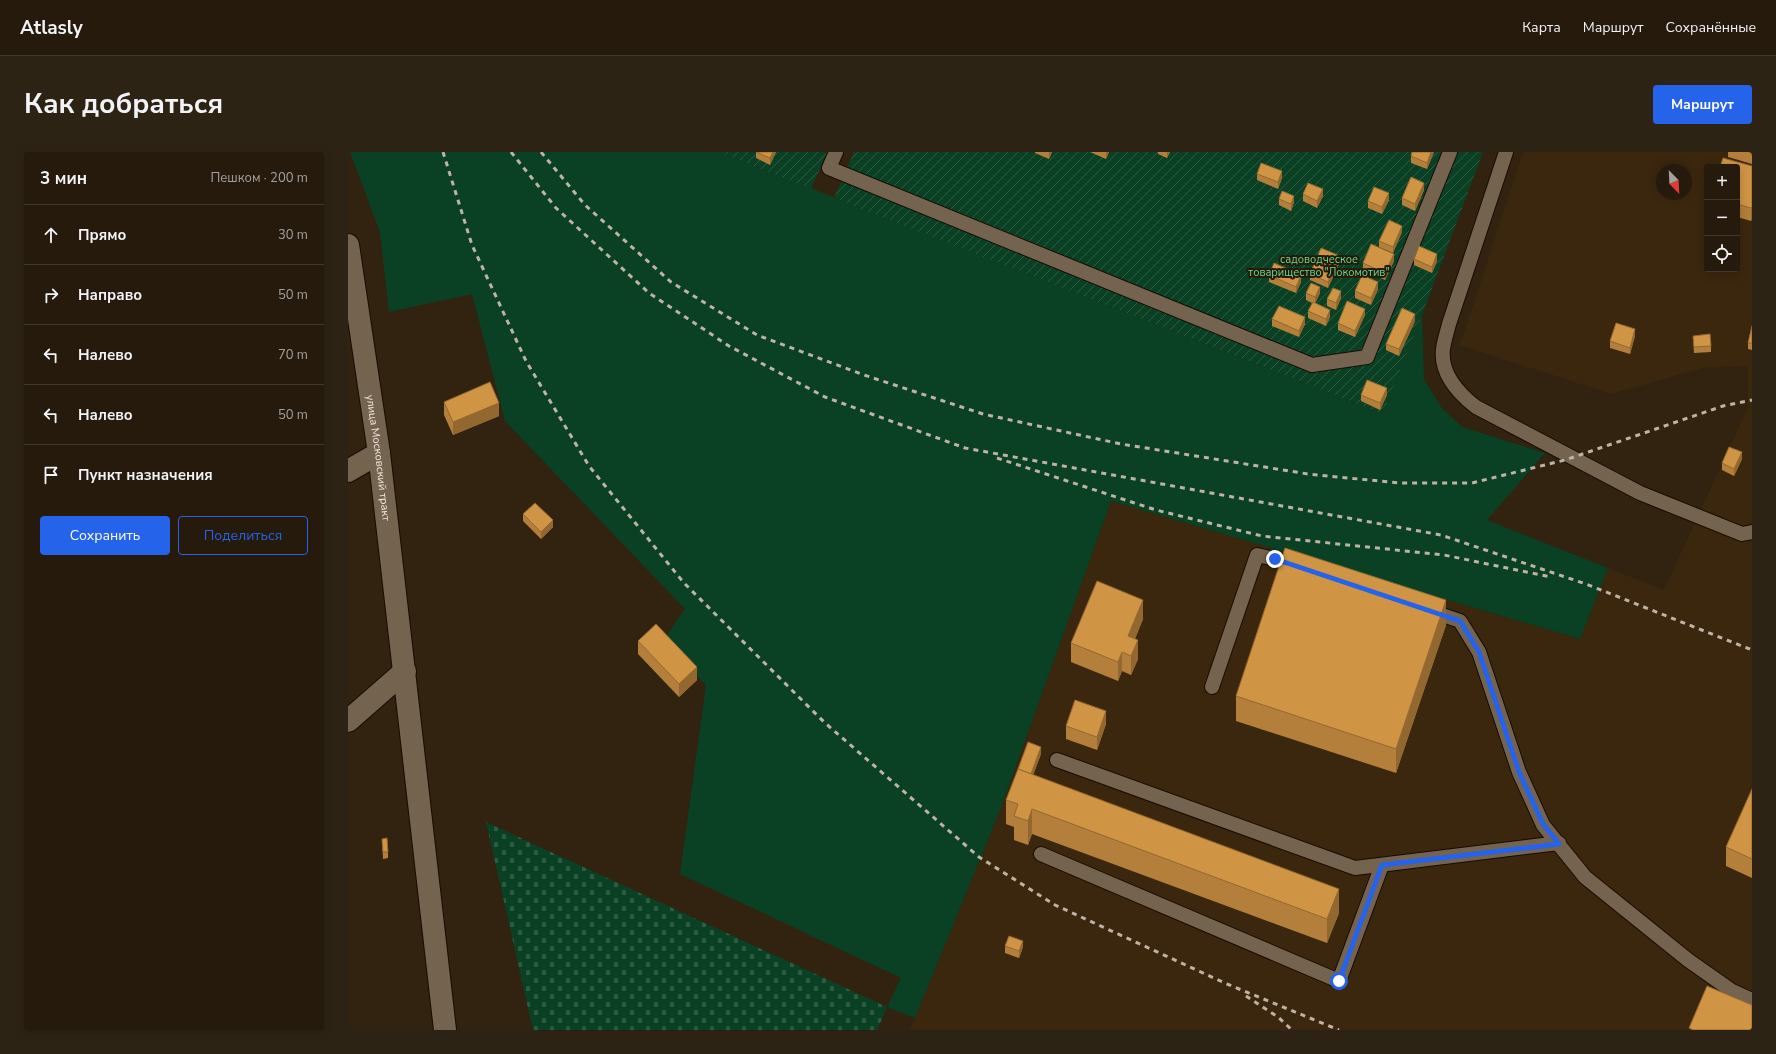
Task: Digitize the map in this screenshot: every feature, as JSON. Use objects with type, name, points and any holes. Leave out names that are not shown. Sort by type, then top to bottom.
[{"type":"street","name":"улица Московский тракт","points":[[348,244],[380,453],[445,1030]]},
{"type":"street","points":[[348,471],[380,453]]},
{"type":"street","points":[[348,721],[404,671]]},
{"type":"lane","points":[[836,152],[829,168],[1312,365],[1367,357],[1450,152]]},
{"type":"lane","points":[[1506,152],[1442,350],[1450,381],[1460,394],[1476,407],[1633,489],[1742,534],[1752,532]]},
{"type":"lane","points":[[1212,687],[1256,555],[1275,559],[1312,571]]},
{"type":"lane","points":[[1416,606],[1460,621],[1479,652],[1519,772],[1543,824],[1585,877],[1682,955],[1732,991],[1752,1000]]},
{"type":"lane","points":[[1057,760],[1355,868],[1559,844]]},
{"type":"lane","points":[[1041,854],[1339,981],[1382,865]]},
{"type":"shaded area","points":[[1523,152],[1752,152],[1752,1030],[910,1030],[1001,808],[1111,501],[1580,639],[1608,568],[1664,590],[1748,407],[1748,366],[1706,367],[1611,394],[1460,345]]},
{"type":"green space","points":[[350,152],[719,152],[1383,414],[1422,315],[1424,379],[1441,407],[1462,427],[1545,453],[1487,520],[1608,568],[1580,639],[1111,501],[1001,808],[915,1018],[887,1007],[901,978],[680,874],[706,685],[662,642],[685,609],[505,421],[472,294],[389,312],[380,232]]},
{"type":"green space","points":[[719,152],[827,152],[811,189]]},
{"type":"green space","name":"садоводческое товарищество \"Локомотив\"","points":[[854,152],[1483,152],[1383,414],[834,198]]},
{"type":"green space","points":[[486,822],[887,1007],[877,1030],[533,1030]]},
{"type":"building","points":[[756,152],[773,152],[770,158]]},
{"type":"building","points":[[1412,152],[1431,152],[1427,163],[1411,156]]},
{"type":"building","points":[[1723,158],[1752,166],[1751,208],[1740,205],[1740,164],[1721,164]]},
{"type":"building","points":[[1261,163],[1282,171],[1278,182],[1257,174]]},
{"type":"building","points":[[1411,177],[1424,183],[1415,204],[1402,198]]},
{"type":"building","points":[[1308,183],[1323,189],[1317,201],[1303,194]]},
{"type":"building","points":[[1374,187],[1389,193],[1382,207],[1368,201]]},
{"type":"building","points":[[1282,191],[1294,196],[1291,204],[1279,199]]},
{"type":"building","points":[[1389,220],[1402,226],[1393,247],[1379,241]]},
{"type":"building","points":[[1371,244],[1394,254],[1385,273],[1363,263]]},
{"type":"building","points":[[1419,246],[1437,254],[1432,267],[1414,259]]},
{"type":"building","points":[[1321,248],[1340,256],[1328,282],[1310,274]]},
{"type":"building","points":[[1274,263],[1301,275],[1296,287],[1269,275]]},
{"type":"building","points":[[1362,275],[1378,282],[1371,298],[1355,291]]},
{"type":"building","points":[[1311,283],[1320,287],[1315,297],[1306,293]]},
{"type":"building","points":[[1333,288],[1341,291],[1336,303],[1327,299]]},
{"type":"building","points":[[1347,301],[1365,309],[1355,331],[1338,323]]},
{"type":"building","points":[[1313,302],[1330,310],[1326,319],[1308,311]]},
{"type":"building","points":[[1279,306],[1305,317],[1299,331],[1272,319]]},
{"type":"building","points":[[1402,308],[1415,314],[1399,349],[1386,344]]},
{"type":"building","points":[[1616,323],[1635,329],[1630,348],[1610,341]]},
{"type":"building","points":[[1752,326],[1752,343],[1748,343]]},
{"type":"building","points":[[1710,334],[1711,346],[1694,347],[1693,336]]},
{"type":"building","points":[[1367,380],[1387,388],[1380,403],[1361,395]]},
{"type":"building","points":[[490,382],[499,403],[453,422],[444,402]]},
{"type":"building","points":[[1729,447],[1742,452],[1734,469],[1722,463]]},
{"type":"building","points":[[535,503],[553,520],[541,532],[523,514]]},
{"type":"building","points":[[1285,548],[1446,600],[1396,749],[1236,696]]},
{"type":"building","points":[[1097,581],[1143,600],[1128,636],[1138,640],[1131,656],[1122,652],[1118,662],[1071,643]]},
{"type":"building","points":[[656,624],[697,667],[679,684],[638,641]]},
{"type":"building","points":[[1075,700],[1106,711],[1097,737],[1066,726]]},
{"type":"building","points":[[1028,742],[1041,747],[1031,774],[1018,769]]},
{"type":"building","points":[[1018,769],[1339,889],[1327,919],[1032,809],[1028,821],[1014,816],[1018,804],[1006,800]]},
{"type":"building","points":[[1752,789],[1752,859],[1726,847]]},
{"type":"building","points":[[387,838],[388,852],[383,852],[382,839]]},
{"type":"building","points":[[1009,936],[1023,941],[1019,951],[1005,946]]},
{"type":"building","points":[[1707,986],[1752,1005],[1752,1030],[1693,1030],[1689,1028]]},
{"type":"railway","points":[[443,152],[472,245],[526,361],[589,466],[684,583],[824,722],[979,857],[1055,905],[1227,984],[1339,1030]]},
{"type":"railway","points":[[511,152],[556,208],[649,293],[729,346],[825,397],[965,448],[1441,535],[1586,584],[1752,650]]},
{"type":"railway","points":[[541,152],[585,205],[671,282],[757,335],[864,375],[983,414],[1121,444],[1308,474],[1399,483],[1472,483],[1565,460],[1723,406],[1752,400]]},
{"type":"railway","points":[[997,458],[1156,510],[1262,536],[1444,555],[1551,577]]},
{"type":"railway","points":[[1246,996],[1278,1017],[1292,1030]]},
{"type":"route","points":[[1275,559],[1460,621],[1479,652],[1519,772],[1543,824],[1559,844],[1382,865],[1339,981]]}]
